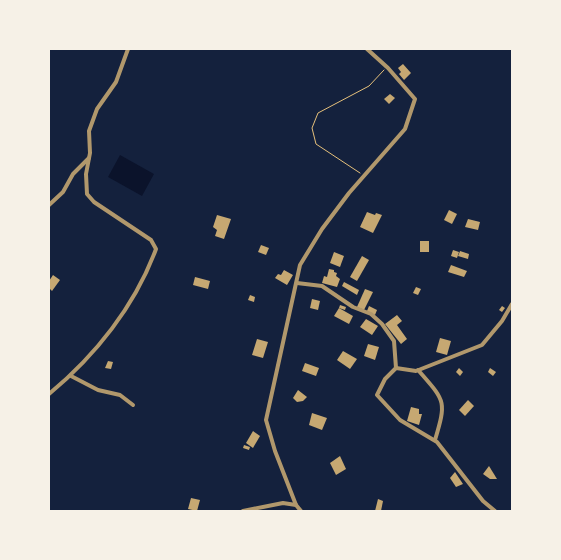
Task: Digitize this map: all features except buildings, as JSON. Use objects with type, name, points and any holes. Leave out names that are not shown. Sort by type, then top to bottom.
[{"type":"street","points":[[49,394],[71,376],[101,344],[130,301],[150,265],[156,249],[151,240],[94,202],[87,194],[86,174],[89,158],[89,131],[97,109],[116,82],[128,49]]},
{"type":"street","points":[[301,511],[296,505],[266,420],[300,265],[322,229],[350,193],[405,129],[415,99],[387,67],[367,49]]},
{"type":"street","points":[[49,205],[63,192],[73,174],[89,158]]},
{"type":"street","points":[[297,283],[322,286],[353,306],[371,314],[382,324],[394,341],[396,368],[385,379],[377,395],[400,420],[435,440],[483,501],[495,511]]},
{"type":"street","points":[[396,368],[418,370],[482,345],[502,321],[512,304]]},
{"type":"street","points":[[418,370],[443,401],[435,440]]},
{"type":"street","points":[[71,376],[98,390],[120,394],[133,405]]},
{"type":"street","points":[[243,511],[283,503],[296,505]]},
{"type":"path","points":[[365,177],[347,163],[316,144],[312,128],[318,113],[368,86],[387,67]]},
{"type":"water","points":[[120,155],[154,174],[142,196],[108,177]]}]
